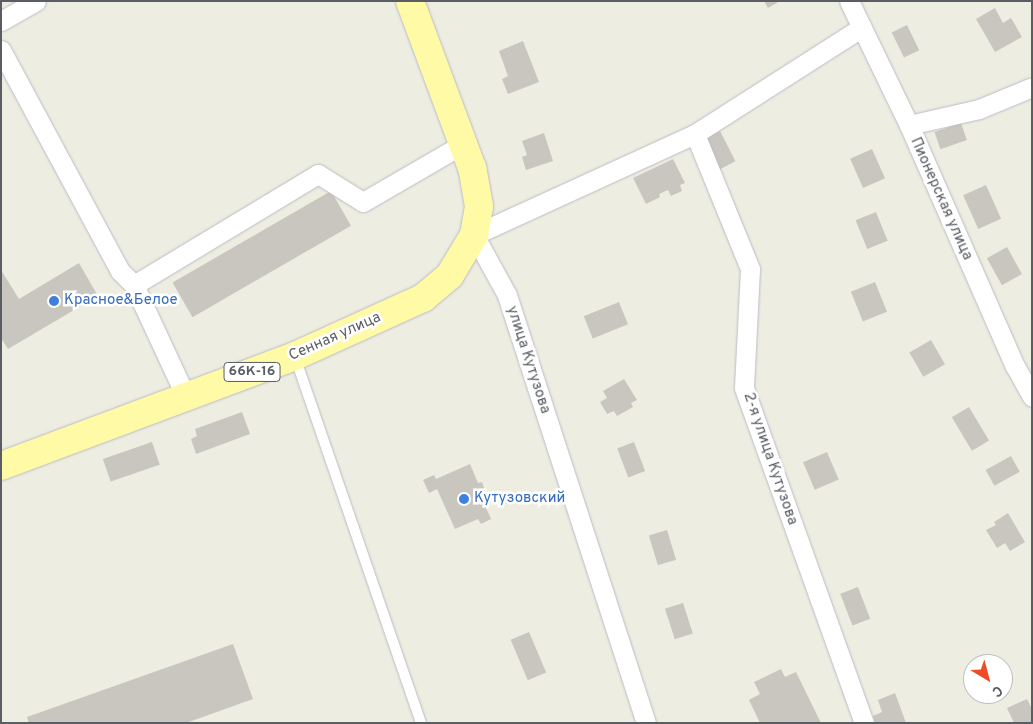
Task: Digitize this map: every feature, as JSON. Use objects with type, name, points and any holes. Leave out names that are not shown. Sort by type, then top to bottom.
[{"type":"main road","name":"66К-16","points":[[410,1],[472,168],[479,206],[474,235]]},
{"type":"main road","name":"Сенная улица","points":[[1,466],[295,356],[423,298],[450,275],[474,235]]},
{"type":"street","points":[[1,21],[36,1]]},
{"type":"street","name":"Пионерская улица","points":[[849,1],[909,125],[1015,366],[1032,397]]},
{"type":"street","points":[[474,235],[695,134],[862,27]]},
{"type":"street","points":[[1,50],[120,271],[134,285],[186,397]]},
{"type":"street","points":[[909,125],[979,109],[1032,87]]},
{"type":"street","name":"2-я улица Кутузова","points":[[695,134],[750,269],[744,388],[864,723]]},
{"type":"street","points":[[134,285],[318,174],[363,202],[463,144]]},
{"type":"street","name":"улица Кутузова","points":[[474,235],[507,295],[646,723]]},
{"type":"lane","points":[[295,356],[421,723]]},
{"type":"building","points":[[764,1],[780,1],[768,8]]},
{"type":"building","points":[[995,8],[1003,23],[1011,18],[1022,37],[995,52],[976,19]]},
{"type":"building","points":[[907,25],[919,50],[904,58],[892,32]]},
{"type":"building","points":[[523,41],[539,82],[508,94],[502,79],[508,76],[499,51]]},
{"type":"building","points":[[961,123],[967,140],[940,149],[935,132]]},
{"type":"building","points":[[720,131],[735,161],[719,170],[703,140]]},
{"type":"building","points":[[544,133],[553,161],[526,170],[522,157],[527,155],[522,141]]},
{"type":"building","points":[[872,149],[885,178],[863,188],[850,159]]},
{"type":"building","points":[[673,159],[685,183],[680,185],[682,191],[671,196],[668,190],[659,194],[660,197],[646,204],[633,178]]},
{"type":"building","points":[[986,185],[1001,219],[978,229],[963,195]]},
{"type":"building","points":[[331,191],[351,226],[193,317],[173,282]]},
{"type":"building","points":[[876,212],[888,241],[867,249],[856,220]]},
{"type":"building","points":[[1007,247],[1022,274],[1002,285],[987,258]]},
{"type":"building","points":[[79,263],[98,296],[8,349],[1,338],[1,270],[19,299]]},
{"type":"building","points":[[875,282],[887,312],[863,321],[851,292]]},
{"type":"building","points":[[619,302],[628,324],[593,338],[584,316]]},
{"type":"building","points":[[931,340],[945,364],[923,377],[909,352]]},
{"type":"building","points":[[624,379],[637,400],[631,403],[633,407],[617,416],[614,411],[607,414],[600,402],[607,398],[603,391]]},
{"type":"building","points":[[969,407],[989,440],[972,451],[952,417]]},
{"type":"building","points":[[242,412],[250,434],[196,454],[191,439],[197,436],[195,429]]},
{"type":"building","points":[[152,442],[160,465],[111,482],[103,459]]},
{"type":"building","points":[[634,442],[645,471],[628,477],[617,448]]},
{"type":"building","points":[[827,452],[839,480],[815,490],[803,462]]},
{"type":"building","points":[[1011,456],[1020,472],[994,486],[986,470]]},
{"type":"building","name":"Кутузовский","points":[[470,464],[478,483],[482,482],[484,488],[480,490],[489,501],[484,503],[491,519],[481,524],[478,519],[455,529],[437,489],[429,493],[423,480],[434,475],[436,479]]},
{"type":"building","points":[[1008,513],[1025,542],[1010,551],[1005,543],[997,548],[986,530],[996,525],[994,522]]},
{"type":"building","points":[[667,530],[676,560],[658,565],[649,536]]},
{"type":"building","points":[[858,587],[870,619],[852,626],[840,594]]},
{"type":"building","points":[[683,603],[693,633],[675,639],[665,609]]},
{"type":"building","points":[[529,632],[546,673],[528,680],[511,640]]},
{"type":"building","points":[[233,644],[253,699],[186,723],[29,723],[27,717]]},
{"type":"building","points":[[781,669],[785,677],[796,672],[821,723],[760,723],[749,700],[760,694],[754,682]]},
{"type":"building","points":[[895,693],[906,723],[875,723],[873,716],[882,712],[878,700]]},
{"type":"building","points":[[1027,699],[1032,709],[1032,723],[1014,723],[1007,708]]},
{"type":"place","name":"Красное&Белое","points":[[54,301]]},
{"type":"place","name":"Кутузовский","points":[[464,499]]}]
